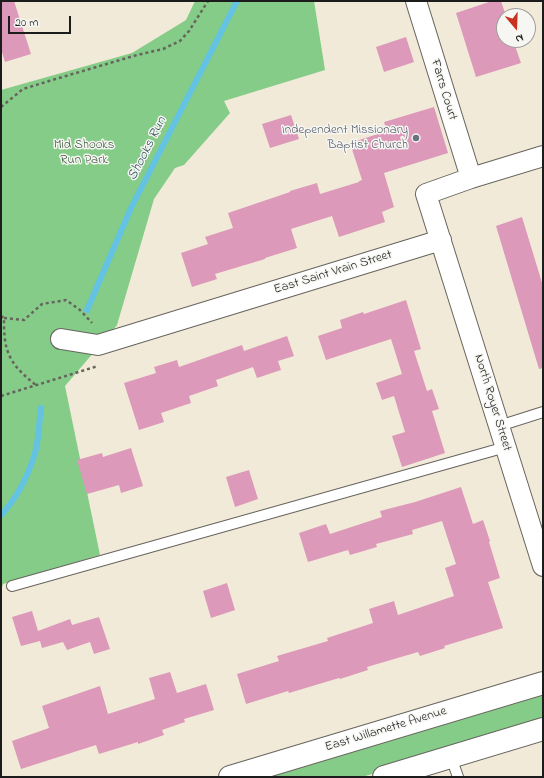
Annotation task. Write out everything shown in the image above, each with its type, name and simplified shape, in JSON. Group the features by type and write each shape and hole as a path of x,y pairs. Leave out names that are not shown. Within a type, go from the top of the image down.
{"street":[{"name":"Farrs Court","path":"416,1 471,178"},
{"path":"441,240 426,194 471,178 543,156"},
{"name":"East Saint Vrain Street","path":"61,339 98,344 441,240"},
{"name":"North Royer Street","path":"441,240 543,566"},
{"name":"East Willamette Avenue","path":"230,777 543,682"},
{"path":"384,777 543,729"}],"lane":[{"path":"499,426 543,412"},
{"path":"12,586 506,447"},
{"path":"451,756 458,777"}],"path":[{"path":"1,107 23,89 49,80 163,49 180,41 189,31 208,1"},
{"path":"37,386 21,373 10,358 5,340 3,317 24,320 42,304 66,300 80,310 94,326 98,344"},
{"path":"1,396 103,365"}],"green space":[{"name":"Mid Shooks Run Park","path":"195,1 314,1 325,70 224,101 230,113 184,165 175,168 154,199 117,325 65,386 100,555 3,584 1,590 1,90 132,53 186,20"},
{"path":"543,688 543,723 362,777 253,777"}],"building":[{"path":"1,1 14,1 31,54 5,62 1,49"},
{"path":"492,1 501,1 503,8 496,8 496,48 516,48 521,63 476,77 456,13"},
{"path":"406,37 414,62 384,72 376,47"},
{"path":"434,107 448,153 384,173 394,207 382,212 385,222 339,237 332,216 291,229 297,248 215,274 217,279 192,287 181,253 208,244 205,237 233,228 228,213 317,183 320,194 359,182 362,180 350,143 387,131 384,122"},
{"path":"291,115 299,139 270,148 262,124"},
{"path":"522,217 543,286 543,368 539,369 496,226"},
{"path":"406,300 421,349 414,351 427,391 432,389 439,409 432,411 445,453 402,467 392,436 405,432 394,396 382,400 376,383 402,374 391,339 326,360 318,336 342,328 340,320 363,312 364,314"},
{"path":"287,336 294,356 278,361 281,370 257,378 253,367 216,380 218,386 189,396 191,403 161,413 164,422 139,430 124,383 156,373 154,367 177,360 179,367 242,345 244,351"},
{"path":"131,448 143,486 121,493 119,485 87,494 77,460 102,453 103,457"},
{"path":"249,470 258,499 235,507 226,477"},
{"path":"461,487 473,524 483,520 490,541 489,542 500,578 488,582 503,628 444,646 445,648 420,656 418,652 367,667 368,670 340,679 339,678 289,693 288,691 246,704 237,674 279,661 277,656 328,641 327,638 373,623 369,609 394,601 398,615 454,596 445,568 456,564 442,521 412,530 413,534 376,544 377,547 350,555 348,550 308,562 299,533 326,524 330,534 382,517 380,511 415,502"},
{"path":"227,583 235,610 211,618 203,591"},
{"path":"32,611 38,631 70,619 72,625 99,617 110,649 94,654 90,642 67,650 63,642 42,648 40,641 21,646 12,617"},
{"path":"170,672 177,693 206,684 214,710 184,719 185,722 162,730 164,735 138,744 138,742 99,754 96,745 21,769 12,741 49,728 42,706 100,686 108,714 155,699 149,678"}],"waterway":[{"name":"Shooks Run","path":"87,310 131,208 237,1"},
{"name":"Shooks Run","path":"1,515 17,494 32,462 37,442 41,408"}],"place":[{"name":"Independent Missionary Baptist Church","path":"416,138"}]}
